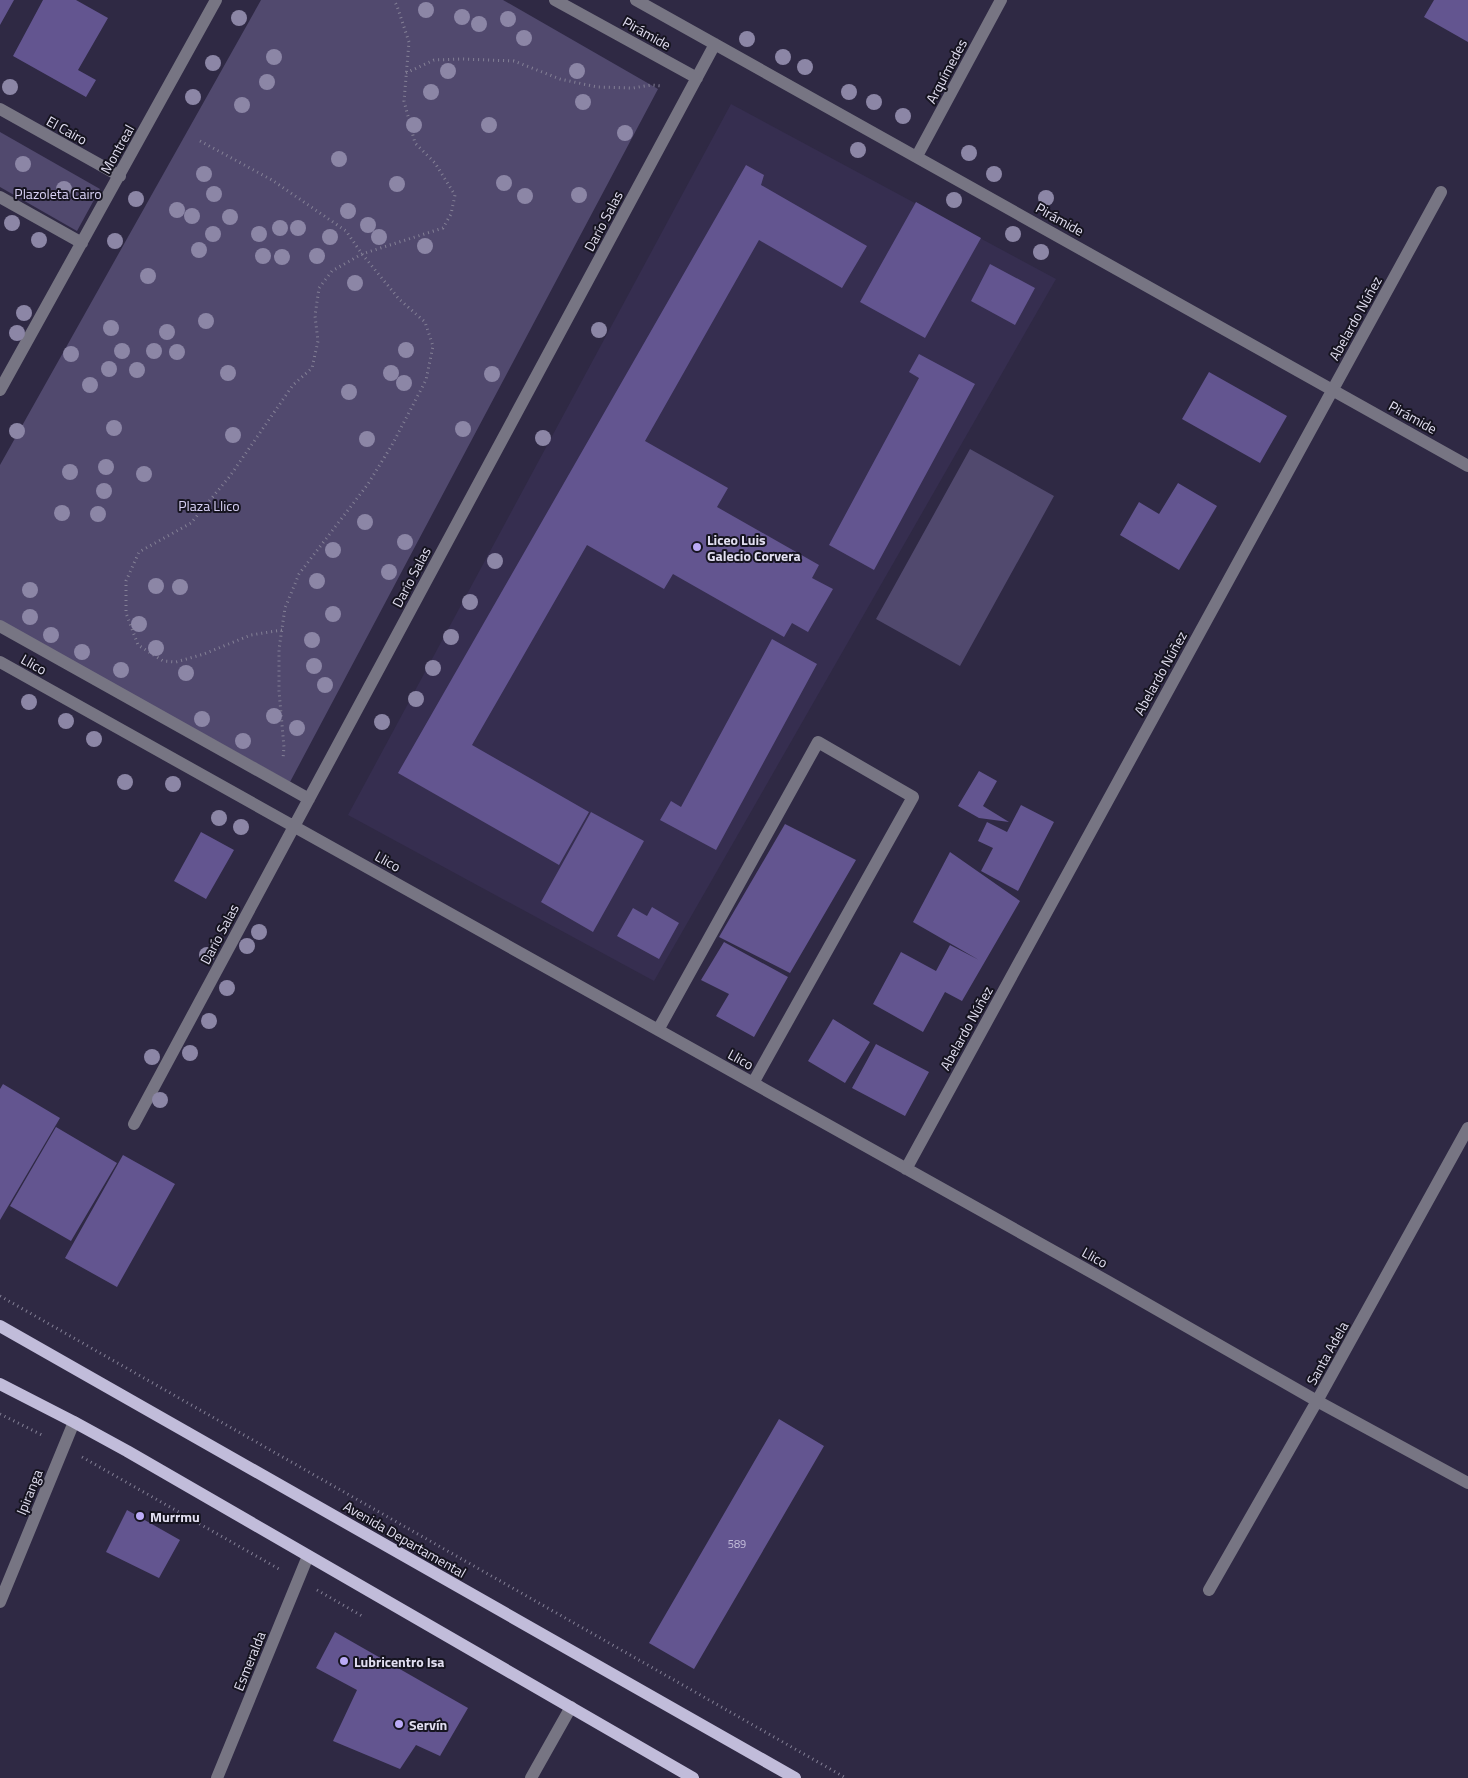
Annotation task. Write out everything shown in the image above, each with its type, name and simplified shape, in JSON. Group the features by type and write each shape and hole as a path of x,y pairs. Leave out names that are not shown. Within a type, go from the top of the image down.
{"main road":[{"name":"Avenida Departamental","path":"0,1326 796,1778"},
{"path":"0,1384 74,1422 693,1778"}],"street":[{"name":"Montreal","path":"0,390 216,0"},
{"name":"Pirámide","path":"556,0 697,78"},
{"name":"Pirámide","path":"636,0 1468,466"},
{"name":"Arquímedes","path":"917,156 1001,0"},
{"name":"Darío Salas","path":"134,1124 715,44"},
{"name":"El Cairo","path":"0,109 120,176"},
{"name":"Abelardo Núñez","path":"906,1169 1441,192"},
{"path":"0,197 82,243"},
{"path":"0,626 309,799"},
{"name":"Llico","path":"0,662 1317,1401 1468,1482"},
{"path":"658,1030 818,742 913,796 753,1083"},
{"name":"Santa Adela","path":"1209,1590 1317,1401 1468,1128"},
{"name":"Ipiranga","path":"0,1602 74,1422"},
{"name":"Esmeralda","path":"217,1778 308,1556"},
{"path":"531,1778 571,1707"}],"path":[{"path":"282,630 251,635 204,654 176,662 163,662 138,645 126,613 126,581 139,552 192,524 230,476 293,385 312,368 318,341 315,316 319,288 332,272 362,254 443,228 451,214 455,195 435,163 415,143 404,101 409,42 394,0"},
{"path":"405,74 434,60 514,60 560,79 597,87 633,88 651,85 666,86"},
{"path":"200,141 272,180 346,231 362,254 399,299 425,322 433,346 426,380 392,445 368,484 299,574 285,608 279,648 279,691 284,747 282,764"},
{"path":"0,1296 846,1778"},
{"path":"0,1414 64,1446 368,1619"}],"shaded area":[{"name":"Liceo Luis Galecio Corvera","path":"731,104 1056,279 654,981 348,815"}],"green space":[{"name":"Plaza Llico","path":"261,0 503,0 658,89 290,782 0,621 0,465"},
{"name":"Plazoleta Cairo","path":"0,132 100,189 77,231 0,187"},
{"path":"970,449 1054,496 960,666 876,619"}],"building":[{"path":"0,0 14,0 0,25"},
{"path":"43,0 76,0 108,18 78,70 96,80 86,97 13,56"},
{"path":"1434,0 1468,0 1468,42 1424,17"},
{"path":"746,165 764,175 761,185 867,246 842,288 759,240 645,441 728,488 717,507 819,565 812,578 833,589 808,632 792,623 784,637 673,574 664,589 587,545 472,745 589,812 559,865 398,773"},
{"path":"916,202 981,238 925,338 860,302"},
{"path":"990,264 1035,288 1015,325 971,301"},
{"path":"919,354 975,384 874,570 829,545 919,378 909,372"},
{"path":"1209,372 1287,416 1260,463 1182,419"},
{"path":"1178,483 1217,506 1179,570 1120,535 1139,502 1159,514"},
{"path":"772,639 817,664 716,850 660,820 671,801 681,807"},
{"path":"979,771 997,781 983,806 1009,822 979,818 958,806"},
{"path":"1021,805 1054,822 1018,891 981,871 993,848 978,841 987,822 1007,832"},
{"path":"591,812 644,841 593,932 541,902"},
{"path":"785,824 856,860 790,973 719,937"},
{"path":"201,832 234,850 206,899 174,881"},
{"path":"950,852 1020,901 962,1001 945,992 923,1032 873,1004 901,952 936,971 950,945 979,960 913,922"},
{"path":"652,907 679,923 659,959 617,936 633,908 647,916"},
{"path":"724,942 788,977 754,1037 716,1016 729,994 701,980"},
{"path":"833,1019 870,1042 845,1083 808,1061"},
{"path":"876,1044 929,1072 905,1116 852,1088"},
{"path":"3,1084 60,1118 0,1220 0,1089"},
{"path":"56,1127 117,1163 71,1241 10,1206"},
{"path":"123,1155 175,1184 117,1287 65,1258"},
{"path":"779,1419 824,1446 694,1669 649,1643"},
{"path":"127,1510 180,1540 159,1578 106,1552"},
{"name":"Servín","path":"335,1632 468,1708 440,1756 416,1745 400,1769 333,1741 357,1690 316,1668"}],"place":[{"name":"Liceo Luis Galecio Corvera","path":"697,547"},
{"name":"Murrmu","path":"140,1516"},
{"name":"Lubricentro Isa","path":"344,1661"},
{"name":"Servín","path":"399,1724"}]}
